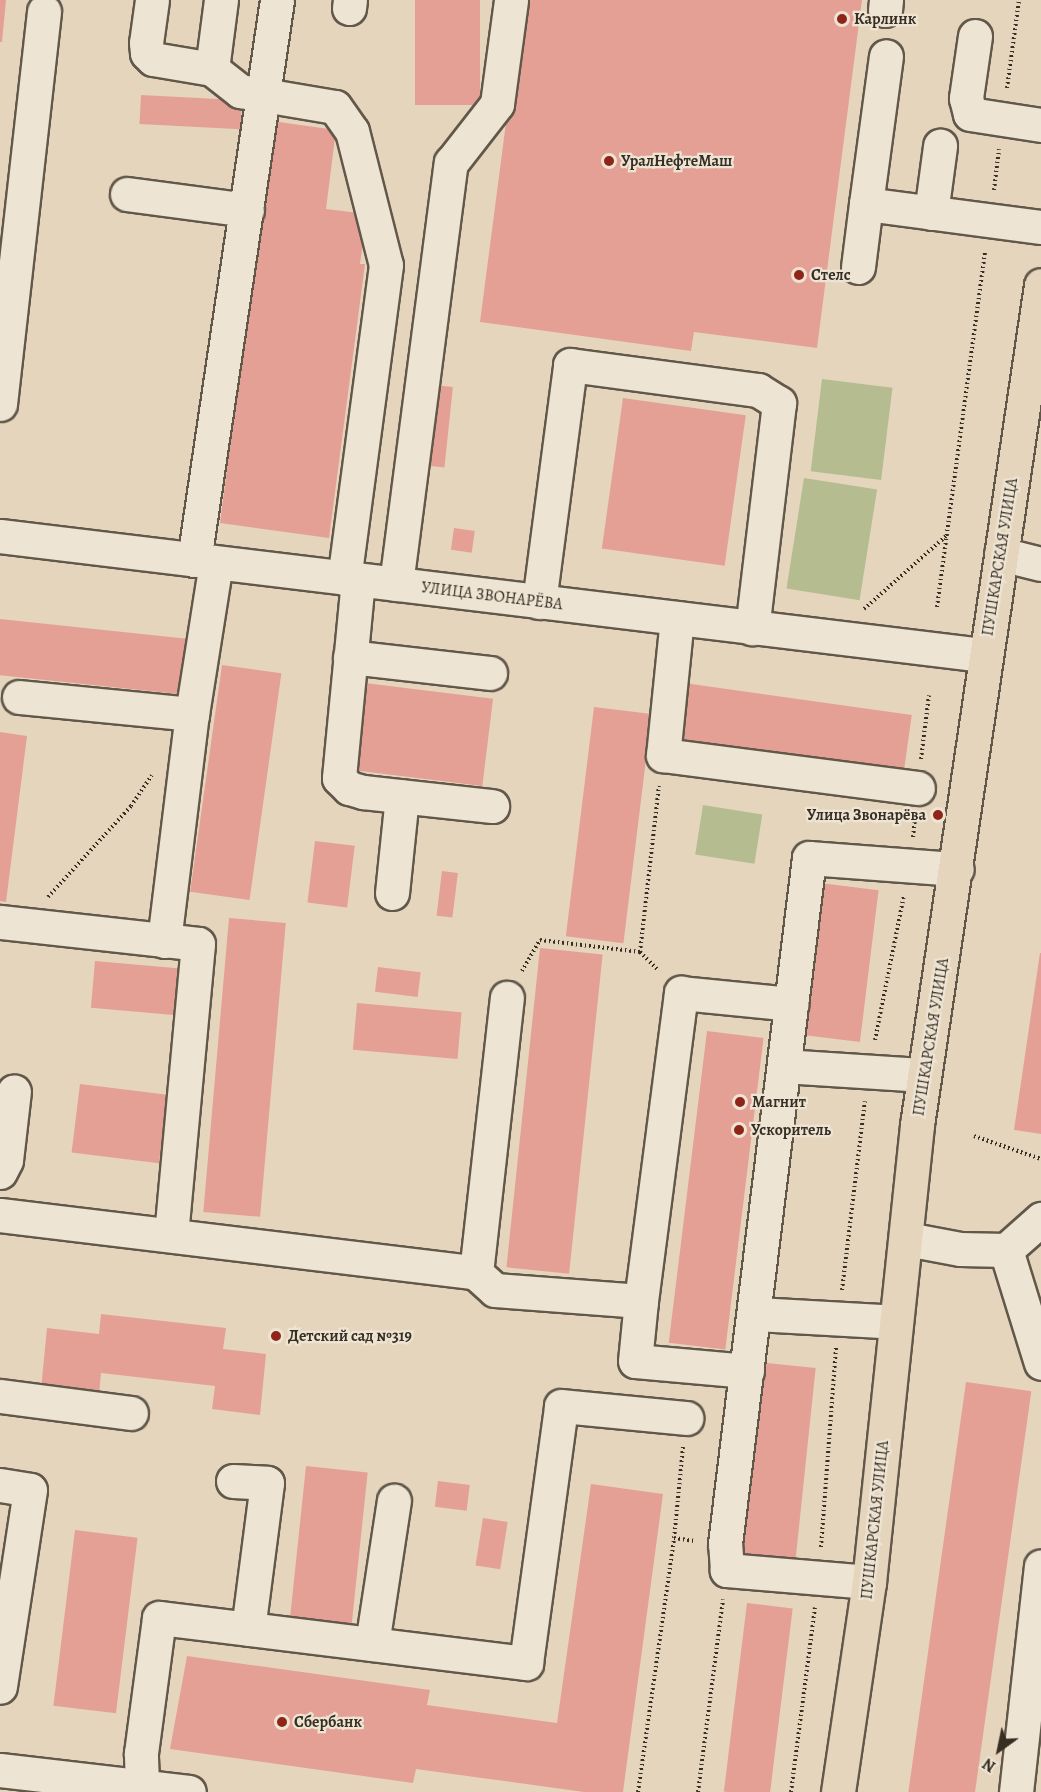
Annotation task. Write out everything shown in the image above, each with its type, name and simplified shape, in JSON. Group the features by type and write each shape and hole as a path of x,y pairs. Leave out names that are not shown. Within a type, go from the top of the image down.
{"main road":[{"name":"ПУШКАРСКАЯ УЛИЦА","path":"838,1792 869,1582 924,1075 957,869 984,655 1041,285"}],"street":[{"path":"152,0 147,53 161,63 212,69 240,91 335,107 345,118 386,265 351,579 350,657 339,778 349,788 402,797 492,806"},
{"path":"212,69 221,0"},
{"path":"164,941 192,714 205,561 247,210 277,0"},
{"path":"396,584 451,163 497,104 511,0"},
{"path":"0,404 44,11"},
{"path":"975,36 967,107 979,117 1041,125"},
{"path":"858,267 886,56"},
{"path":"931,213 940,146"},
{"path":"127,194 247,210"},
{"path":"866,204 1041,227"},
{"path":"538,602 570,365 758,390 779,402 752,628"},
{"name":"УЛИЦА ЗВОНАРЁВА","path":"0,536 984,655"},
{"path":"1001,554 1041,564"},
{"path":"677,618 663,754 918,788"},
{"path":"350,657 490,673"},
{"path":"19,697 192,714"},
{"path":"392,893 402,797"},
{"path":"869,1582 819,1579 726,1557 809,858 957,869"},
{"path":"11,923 198,944 171,1235"},
{"path":"747,1371 635,1361 641,1301 681,993 791,1005"},
{"path":"476,1272 507,999"},
{"path":"784,1066 924,1075"},
{"path":"0,1172 6,1160 14,1091"},
{"path":"0,1215 476,1272 495,1290 641,1301"},
{"path":"907,1239 960,1249 1006,1250 1041,1219"},
{"path":"1006,1250 1041,1363"},
{"path":"754,1314 896,1322"},
{"path":"0,1396 132,1413"},
{"path":"142,1785 141,1753 159,1618 526,1663 561,1407 686,1418"},
{"path":"233,1481 267,1483 248,1629"},
{"path":"0,1485 30,1490 0,1687"},
{"path":"372,1644 394,1501"},
{"path":"1016,1792 1041,1566"},
{"path":"0,1770 189,1792"}],"path":[{"path":"937,607 1019,0"},
{"path":"856,616 947,535"},
{"path":"791,1792 819,1579 838,1317 869,1070 910,865 929,695"},
{"path":"640,952 663,754"},
{"path":"11,923 131,806 155,769"},
{"path":"507,999 540,940 640,952 681,993"},
{"path":"974,1136 1041,1159"},
{"path":"638,1792 674,1538 686,1418"},
{"path":"674,1538 726,1557 698,1792"}],"green space":[{"path":"822,379 892,388 881,480 811,471"},
{"path":"804,478 877,490 860,600 786,589"},
{"path":"703,805 762,814 754,864 695,854"}],"building":[{"path":"0,0 6,0 2,42 0,42"},
{"path":"415,0 480,0 480,105 415,105"},
{"name":"УралНефтеМаш","path":"522,0 862,0 817,348 694,332 691,351 480,322"},
{"path":"141,95 242,100 240,129 139,124"},
{"path":"272,121 336,130 326,209 367,214 360,264 365,264 329,538 220,523"},
{"path":"435,385 453,387 444,467 427,466"},
{"path":"623,398 746,415 725,566 602,549"},
{"path":"454,528 475,531 472,553 451,550"},
{"path":"0,619 194,639 188,695 0,675"},
{"path":"222,665 281,673 250,900 190,892"},
{"path":"365,683 493,699 482,786 354,770"},
{"path":"684,683 912,715 904,770 676,738"},
{"path":"594,707 652,714 623,943 566,936"},
{"path":"0,732 27,736 6,902 0,901"},
{"path":"315,841 355,846 347,907 307,903"},
{"path":"442,871 458,873 452,918 437,916"},
{"path":"820,883 879,890 860,1042 801,1035"},
{"path":"229,918 286,923 260,1217 203,1212"},
{"path":"540,948 603,955 569,1274 506,1267"},
{"path":"1041,953 1041,1134 1014,1130"},
{"path":"95,961 178,968 174,1015 91,1008"},
{"path":"378,967 421,972 418,997 375,992"},
{"path":"357,1003 462,1012 458,1059 353,1050"},
{"path":"707,1031 764,1038 725,1350 669,1343"},
{"path":"80,1084 167,1095 159,1163 72,1152"},
{"path":"101,1314 226,1328 223,1349 266,1354 260,1415 212,1409 215,1386 101,1373 99,1395 41,1389 47,1328 99,1334"},
{"path":"758,1362 816,1368 796,1560 738,1554"},
{"path":"966,1382 1031,1391 975,1792 908,1792"},
{"path":"306,1466 368,1472 352,1626 290,1619"},
{"path":"438,1481 470,1485 467,1511 435,1507"},
{"path":"591,1484 663,1494 623,1792 584,1792 416,1769 413,1783 170,1749 187,1656 430,1690 427,1705 557,1723"},
{"path":"483,1518 508,1522 500,1569 475,1565"},
{"path":"75,1530 138,1538 116,1713 53,1706"},
{"path":"747,1603 793,1609 770,1792 724,1792"}],"place":[{"name":"Карлинк","path":"842,19"},
{"name":"УралНефтеМаш","path":"609,161"},
{"name":"Стелс","path":"799,275"},
{"name":"Улица Звонарёва","path":"938,815"},
{"name":"Магнит","path":"740,1102"},
{"name":"Ускоритель","path":"739,1130"},
{"name":"Детский сад №319","path":"276,1336"},
{"name":"Сбербанк","path":"282,1722"}]}
